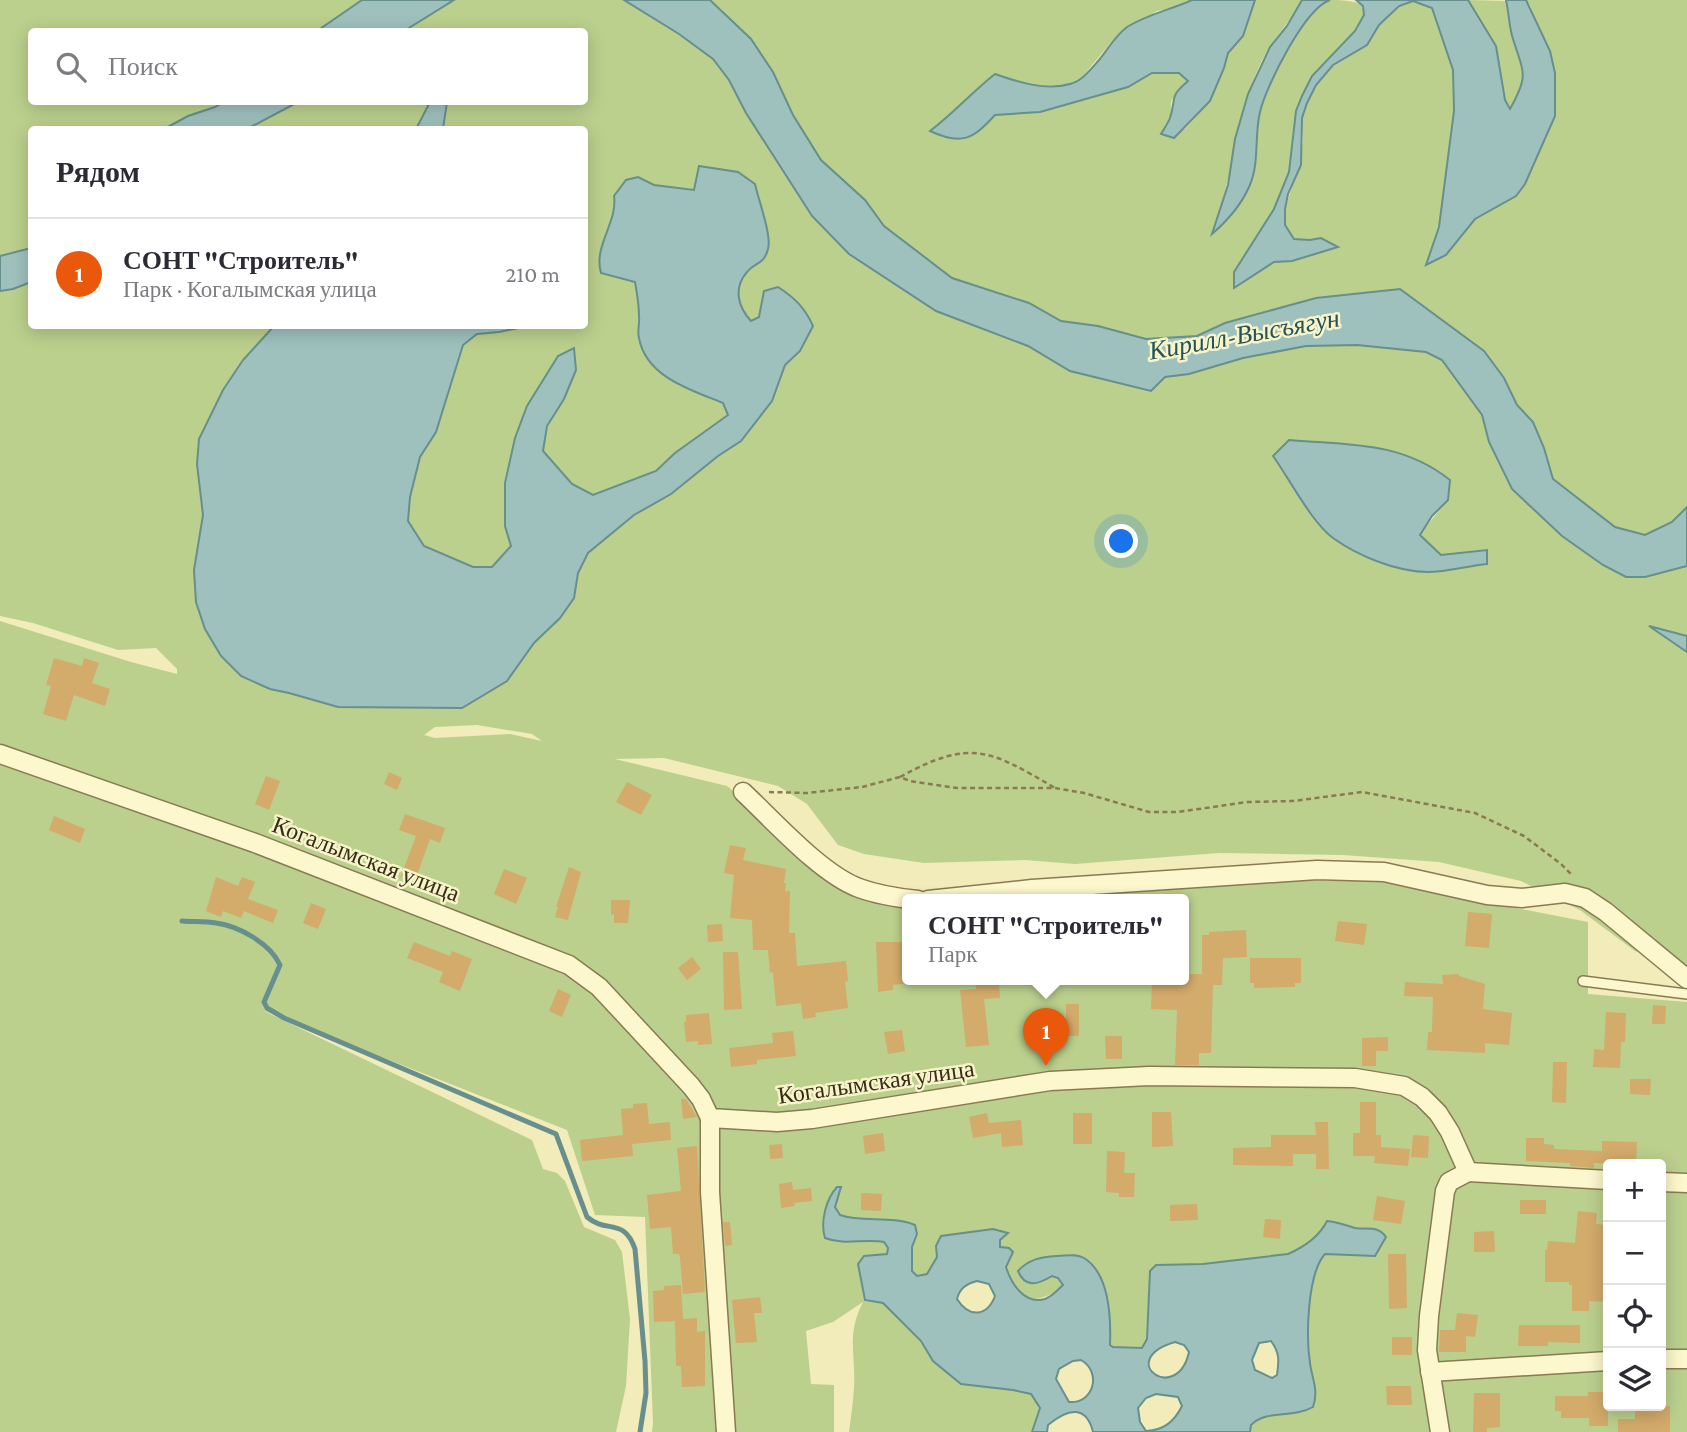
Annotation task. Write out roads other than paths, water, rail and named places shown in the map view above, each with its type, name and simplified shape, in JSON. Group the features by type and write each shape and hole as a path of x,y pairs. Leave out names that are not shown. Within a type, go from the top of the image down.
{"street":[{"name":"Когалымская улица","path":"0,754 255,842 569,965 599,987 691,1086 710,1118 778,1122 812,1119 1050,1081 1102,1077 1356,1078 1404,1086 1422,1097 1438,1113 1450,1132 1468,1172"},
{"path":"743,792 833,875 858,888 902,898"},
{"path":"985,894 1317,870 1384,872 1487,895 1521,898 1565,893 1586,898 1687,978"},
{"path":"710,1118 710,1192 726,1432"},
{"path":"1440,1432 1427,1350 1445,1191 1449,1182 1468,1172 1603,1180"},
{"path":"1666,1182 1687,1183"},
{"path":"1666,1359 1687,1359"},
{"path":"1430,1372 1603,1361"}],"lane":[{"path":"1583,981 1687,994"}],"water":[{"path":"362,0 454,0 409,28 321,28"},
{"name":"Кирилл-Высъягун","path":"624,0 710,0 751,39 773,72 793,115 821,160 865,200 884,226 952,278 1029,303 1061,321 1098,326 1146,339 1197,336 1225,323 1316,298 1400,289 1484,351 1504,378 1517,405 1533,422 1553,479 1615,527 1645,535 1672,522 1687,507 1687,566 1645,577 1626,577 1603,565 1562,536 1512,489 1489,442 1482,415 1442,360 1426,352 1357,345 1306,346 1243,358 1189,374 1165,377 1151,391 1070,371 1028,346 936,311 849,254 812,216 746,113 729,80 713,59"},
{"path":"1192,0 1255,0 1243,36 1228,53 1210,101 1174,138 1161,134 1170,118 1175,95 1188,81 1179,73 1152,73 1128,87 1040,112 995,115 980,130 966,138 951,138 930,131 995,74 1041,86 1061,86 1074,82 1089,71 1127,27"},
{"path":"1302,0 1330,0 1309,17 1278,67 1260,112 1255,169 1249,187 1233,212 1212,234 1228,185 1235,139 1248,94 1270,47 1287,26"},
{"path":"1356,0 1468,0 1496,46 1505,100 1510,109 1520,89 1523,74 1506,0 1526,0 1550,51 1555,73 1555,116 1525,184 1516,196 1475,219 1446,255 1426,265 1439,227 1454,111 1453,70 1432,8 1413,1 1399,6 1379,25 1367,45 1333,65 1316,85 1302,118 1301,165 1288,194 1285,225 1294,239 1321,238 1338,247 1292,261 1274,262 1234,288 1234,272 1274,209 1289,172 1296,111 1302,96 1312,76 1355,31 1364,15 1363,6"},
{"path":"292,105 253,126 170,126 188,116 215,107"},
{"path":"428,105 447,105 443,126 418,126"},
{"path":"699,166 738,172 755,184 769,243 762,261 747,272 740,284 740,304 751,321 759,317 764,291 778,287 799,304 813,326 800,351 785,365 772,401 741,441 671,494 634,515 588,553 578,573 574,598 560,618 534,643 507,681 462,708 338,707 270,689 241,676 221,656 205,629 196,602 194,570 203,515 197,464 199,439 223,390 243,360 271,329 514,329 477,334 463,345 436,432 420,457 410,497 408,521 424,546 473,567 492,567 511,546 505,526 505,483 515,438 527,406 558,356 574,348 576,370 564,399 547,426 543,451 572,484 593,495 656,471 675,453 728,415 723,403 684,387 651,363 643,351 638,335 639,308 635,282 601,273 599,263 613,215 614,196 626,180 638,177 654,185 694,190"},
{"path":"28,249 28,283 0,291 0,256"},
{"path":"1289,440 1374,447 1413,458 1431,467 1450,480 1448,500 1432,516 1420,535 1441,555 1487,550 1487,564 1442,571 1416,571 1378,562 1343,545 1317,522 1273,456"},
{"path":"1649,626 1687,636 1687,652 1684,650"},
{"path":"837,1187 841,1187 835,1207 840,1215 858,1219 896,1220 915,1225 917,1234 912,1247 912,1271 917,1276 927,1274 937,1257 936,1246 941,1236 993,1229 1008,1233 1000,1240 1000,1247 1009,1248 1013,1252 1006,1267 1011,1280 1025,1296 1038,1300 1047,1298 1063,1285 1058,1278 1052,1276 1036,1283 1028,1282 1018,1271 1036,1259 1081,1256 1093,1265 1104,1286 1109,1310 1110,1345 1113,1347 1142,1348 1147,1339 1150,1271 1156,1265 1203,1264 1288,1254 1310,1241 1327,1221 1355,1228 1375,1229 1386,1237 1375,1256 1325,1254 1319,1263 1311,1290 1308,1322 1315,1390 1313,1407 1297,1413 1264,1417 1251,1425 1250,1432 1093,1432 1086,1417 1075,1412 1068,1413 1048,1425 1047,1432 1032,1432 1040,1408 1031,1394 961,1384 933,1361 921,1341 883,1303 865,1300 858,1264 864,1256 887,1254 888,1248 884,1242 825,1238 824,1218","holes":["977,1281 989,1284 995,1296 992,1303 978,1313 967,1310 957,1299 967,1285","1271,1341 1276,1349 1277,1375 1272,1378 1255,1370 1252,1360 1259,1343","1175,1342 1184,1345 1189,1352 1182,1368 1173,1376 1163,1377 1155,1374 1149,1367 1150,1359 1158,1350","1081,1360 1088,1365 1093,1379 1089,1393 1078,1401 1069,1402 1056,1379 1059,1369 1073,1361","1156,1394 1178,1397 1182,1406 1168,1424 1146,1431 1140,1422 1138,1408 1146,1398"]}],"waterway":[{"path":"182,921 225,925 262,943 280,965 264,1002 267,1008 284,1018 556,1134 587,1217 601,1225 620,1229 631,1239 635,1249 646,1393 640,1432"}],"place":[{"name":"СОНТ \"Строитель\"","path":"1046,1066"}]}
